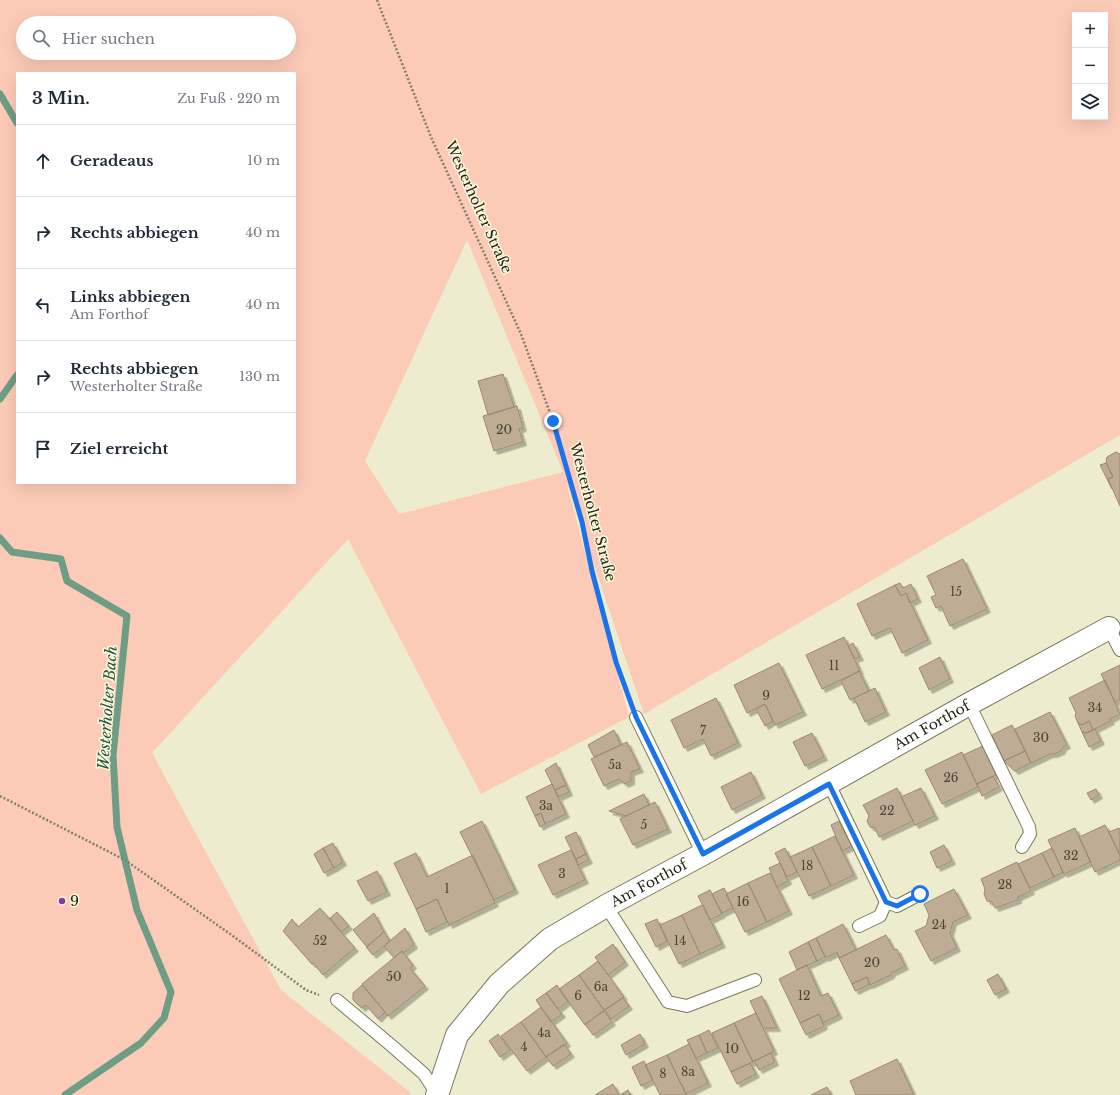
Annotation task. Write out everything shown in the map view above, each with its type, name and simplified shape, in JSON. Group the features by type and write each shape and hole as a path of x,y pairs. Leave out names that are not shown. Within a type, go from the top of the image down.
{"street":[{"name":"Am Forthof","path":"437,1095 457,1035 499,984 550,939 606,906 829,784 969,704 1109,628"}],"lane":[{"path":"1109,628 1120,650"},
{"path":"969,704 1029,827 1030,834 1022,848"},
{"path":"636,717 703,854"},
{"path":"829,784 886,902 897,906 920,894"},
{"path":"859,926 880,916 886,902"},
{"path":"606,906 668,1002 687,1006 755,980"},
{"path":"337,1000 424,1074 437,1095"}],"path":[{"name":"Westerholter Straße","path":"377,0 431,137 521,334 553,421 582,522 592,571 616,662 636,717"},
{"path":"0,796 125,860 233,936 306,990"}],"shaded area":[{"path":"0,0 1120,0 1120,435 644,714 566,481 629,717 481,794 348,539 152,753 281,990 410,1092 410,1095 0,1095","holes":["467,240 563,472 399,514 365,461"]}],"building":[{"path":"503,374 514,407 488,415 478,381"},
{"path":"517,406 523,428 519,429 523,442 494,451 483,416"},
{"path":"1116,452 1120,454 1120,506 1108,479 1113,477 1106,462 1107,457"},
{"path":"1106,463 1113,477 1108,479 1112,489 1100,465"},
{"path":"963,559 987,609 950,626 941,606 936,608 931,597 936,595 927,576"},
{"path":"900,583 903,588 911,584 918,599 910,603 906,593 901,596 895,585"},
{"path":"895,585 901,596 906,593 928,640 902,653 890,628 872,636 857,604"},
{"path":"844,637 860,671 822,689 806,655"},
{"path":"853,643 860,657 855,659 848,646"},
{"path":"940,657 950,679 929,690 919,668"},
{"path":"779,663 803,712 775,725 765,704 747,713 734,685"},
{"path":"1120,665 1120,699 1115,702 1101,674"},
{"path":"859,671 869,691 850,700 841,681"},
{"path":"1105,680 1120,714 1110,719 1111,721 1093,730 1089,721 1082,725 1078,723 1075,716 1076,713 1069,698"},
{"path":"875,688 886,712 865,722 854,698"},
{"path":"716,698 738,743 711,756 703,739 684,748 671,720"},
{"path":"765,704 773,721 765,726 756,709"},
{"path":"1050,712 1067,745 1063,747 1061,751 1050,754 1031,763 1015,729"},
{"path":"1089,721 1093,730 1086,733 1082,732 1078,723 1082,725"},
{"path":"1012,725 1025,751 1004,761 992,735"},
{"path":"1095,729 1101,741 1089,747 1082,732 1086,733"},
{"path":"614,730 621,745 594,757 588,745"},
{"path":"812,733 824,757 805,766 793,742"},
{"path":"627,742 640,769 631,772 631,781 625,784 619,779 604,786 591,759"},
{"path":"983,746 996,775 977,784 963,755"},
{"path":"1025,751 1031,763 1015,771 1004,761"},
{"path":"962,752 978,787 942,804 925,770"},
{"path":"556,763 566,785 555,790 545,770"},
{"path":"751,772 762,795 732,810 721,787"},
{"path":"993,776 999,787 982,796 977,784"},
{"path":"552,784 566,814 545,824 541,813 535,816 526,797"},
{"path":"566,785 569,792 559,797 555,790"},
{"path":"897,788 913,821 879,837 875,828 870,827 867,821 869,816 863,805"},
{"path":"921,788 935,816 915,825 901,797"},
{"path":"1096,789 1099,795 1091,800 1087,793"},
{"path":"644,794 649,805 626,816 609,811"},
{"path":"655,802 668,829 633,845 620,819"},
{"path":"541,813 545,824 540,827 535,816"},
{"path":"482,821 515,890 494,900 460,832"},
{"path":"839,821 852,846 842,851 831,825"},
{"path":"1105,825 1120,855 1120,860 1095,872 1079,837"},
{"path":"1075,828 1091,862 1064,874 1048,840"},
{"path":"1119,828 1120,830 1120,855 1109,832"},
{"path":"576,832 586,854 576,859 565,837"},
{"path":"835,836 854,875 831,886 812,847"},
{"path":"333,843 343,862 334,868 323,848"},
{"path":"944,845 952,861 937,868 930,852"},
{"path":"812,847 831,886 809,896 790,857"},
{"path":"323,848 334,868 324,873 314,854"},
{"path":"785,848 797,872 787,877 775,853"},
{"path":"1052,848 1063,872 1054,877 1042,853"},
{"path":"571,850 585,880 553,895 538,865"},
{"path":"416,853 427,877 473,855 495,903 449,925 437,899 416,909 394,863"},
{"path":"1042,853 1054,877 1030,888 1018,864"},
{"path":"586,854 589,860 578,865 576,859"},
{"path":"1017,862 1031,891 1018,897 1018,900 995,908 992,902 987,901 984,894 985,889 981,879"},
{"path":"780,863 788,881 777,887 769,868"},
{"path":"377,871 387,892 368,901 357,881"},
{"path":"770,873 789,911 767,922 748,883"},
{"path":"748,883 767,922 745,932 726,894"},
{"path":"724,888 733,908 722,913 712,894"},
{"path":"954,889 968,915 953,922 950,933 957,948 931,961 915,931 926,926 929,915 924,904"},
{"path":"710,890 722,914 710,920 698,896"},
{"path":"437,899 447,922 426,932 416,909"},
{"path":"702,905 722,944 700,954 682,915"},
{"path":"320,908 355,948 323,975 283,931 292,919 298,927"},
{"path":"337,912 349,926 341,932 330,918"},
{"path":"374,913 384,932 367,947 353,930"},
{"path":"682,915 700,954 679,964 660,925"},
{"path":"657,919 667,941 656,947 645,924"},
{"path":"843,924 856,950 839,958 837,952 826,958 816,938"},
{"path":"405,928 414,945 403,953 402,951 394,958 384,946"},
{"path":"384,932 390,941 373,955 366,947"},
{"path":"886,935 894,950 897,949 905,966 891,973 891,975 870,985 867,977 852,984 839,958"},
{"path":"816,938 825,957 817,961 808,942"},
{"path":"808,942 817,961 797,970 789,952"},
{"path":"613,944 625,962 608,975 595,957"},
{"path":"402,951 413,965 410,968 425,986 388,1016 362,984"},
{"path":"598,961 624,997 604,1010 579,975"},
{"path":"807,965 821,996 828,993 839,1015 823,1023 819,1014 800,1023 779,979"},
{"path":"998,974 1006,989 995,995 987,980"},
{"path":"579,975 604,1010 585,1025 559,989"},
{"path":"867,977 870,984 855,991 852,984"},
{"path":"362,985 385,1012 378,1019 366,1005 362,1008 353,1000 353,993"},
{"path":"557,985 568,1001 558,1009 546,993"},
{"path":"546,993 562,1014 551,1022 536,1000"},
{"path":"762,996 777,1028 763,1028 750,1001"},
{"path":"623,998 629,1006 611,1019 605,1010"},
{"path":"541,1007 567,1043 546,1057 521,1022"},
{"path":"604,1011 612,1022 593,1035 585,1024"},
{"path":"756,1013 774,1051 753,1062 734,1023"},
{"path":"819,1014 824,1026 806,1035 800,1023"},
{"path":"521,1022 546,1057 527,1071 501,1036"},
{"path":"734,1023 753,1062 731,1072 712,1033"},
{"path":"709,1030 718,1048 707,1053 699,1035"},
{"path":"498,1034 510,1050 500,1057 489,1041"},
{"path":"640,1034 645,1044 626,1055 621,1045"},
{"path":"699,1035 707,1053 696,1058 687,1040"},
{"path":"564,1044 571,1054 553,1066 546,1057"},
{"path":"689,1044 708,1083 686,1094 667,1055"},
{"path":"771,1053 775,1062 759,1070 754,1061"},
{"path":"667,1055 686,1094 660,1095 645,1065"},
{"path":"897,1059 914,1095 856,1095 850,1081"},
{"path":"644,1061 653,1080 641,1086 632,1067"},
{"path":"750,1063 756,1074 737,1084 731,1072"},
{"path":"613,1084 619,1095 595,1095"},
{"path":"827,1087 831,1095 811,1095"},
{"path":"628,1090 631,1095 620,1095"}],"waterway":[{"name":"Westerholter Bach","path":"0,94 16,121"},
{"name":"Westerholter Bach","path":"0,399 16,376"},
{"name":"Westerholter Bach","path":"0,538 12,552 61,559 67,581 127,616 113,755 117,827 137,910 171,992 164,1018 141,1043 65,1095"}],"place":[{"name":"9","path":"62,901"}],"route":[{"path":"553,421 582,522 592,571 616,662 636,717 703,854 829,784 886,902 897,906 920,894"}]}
